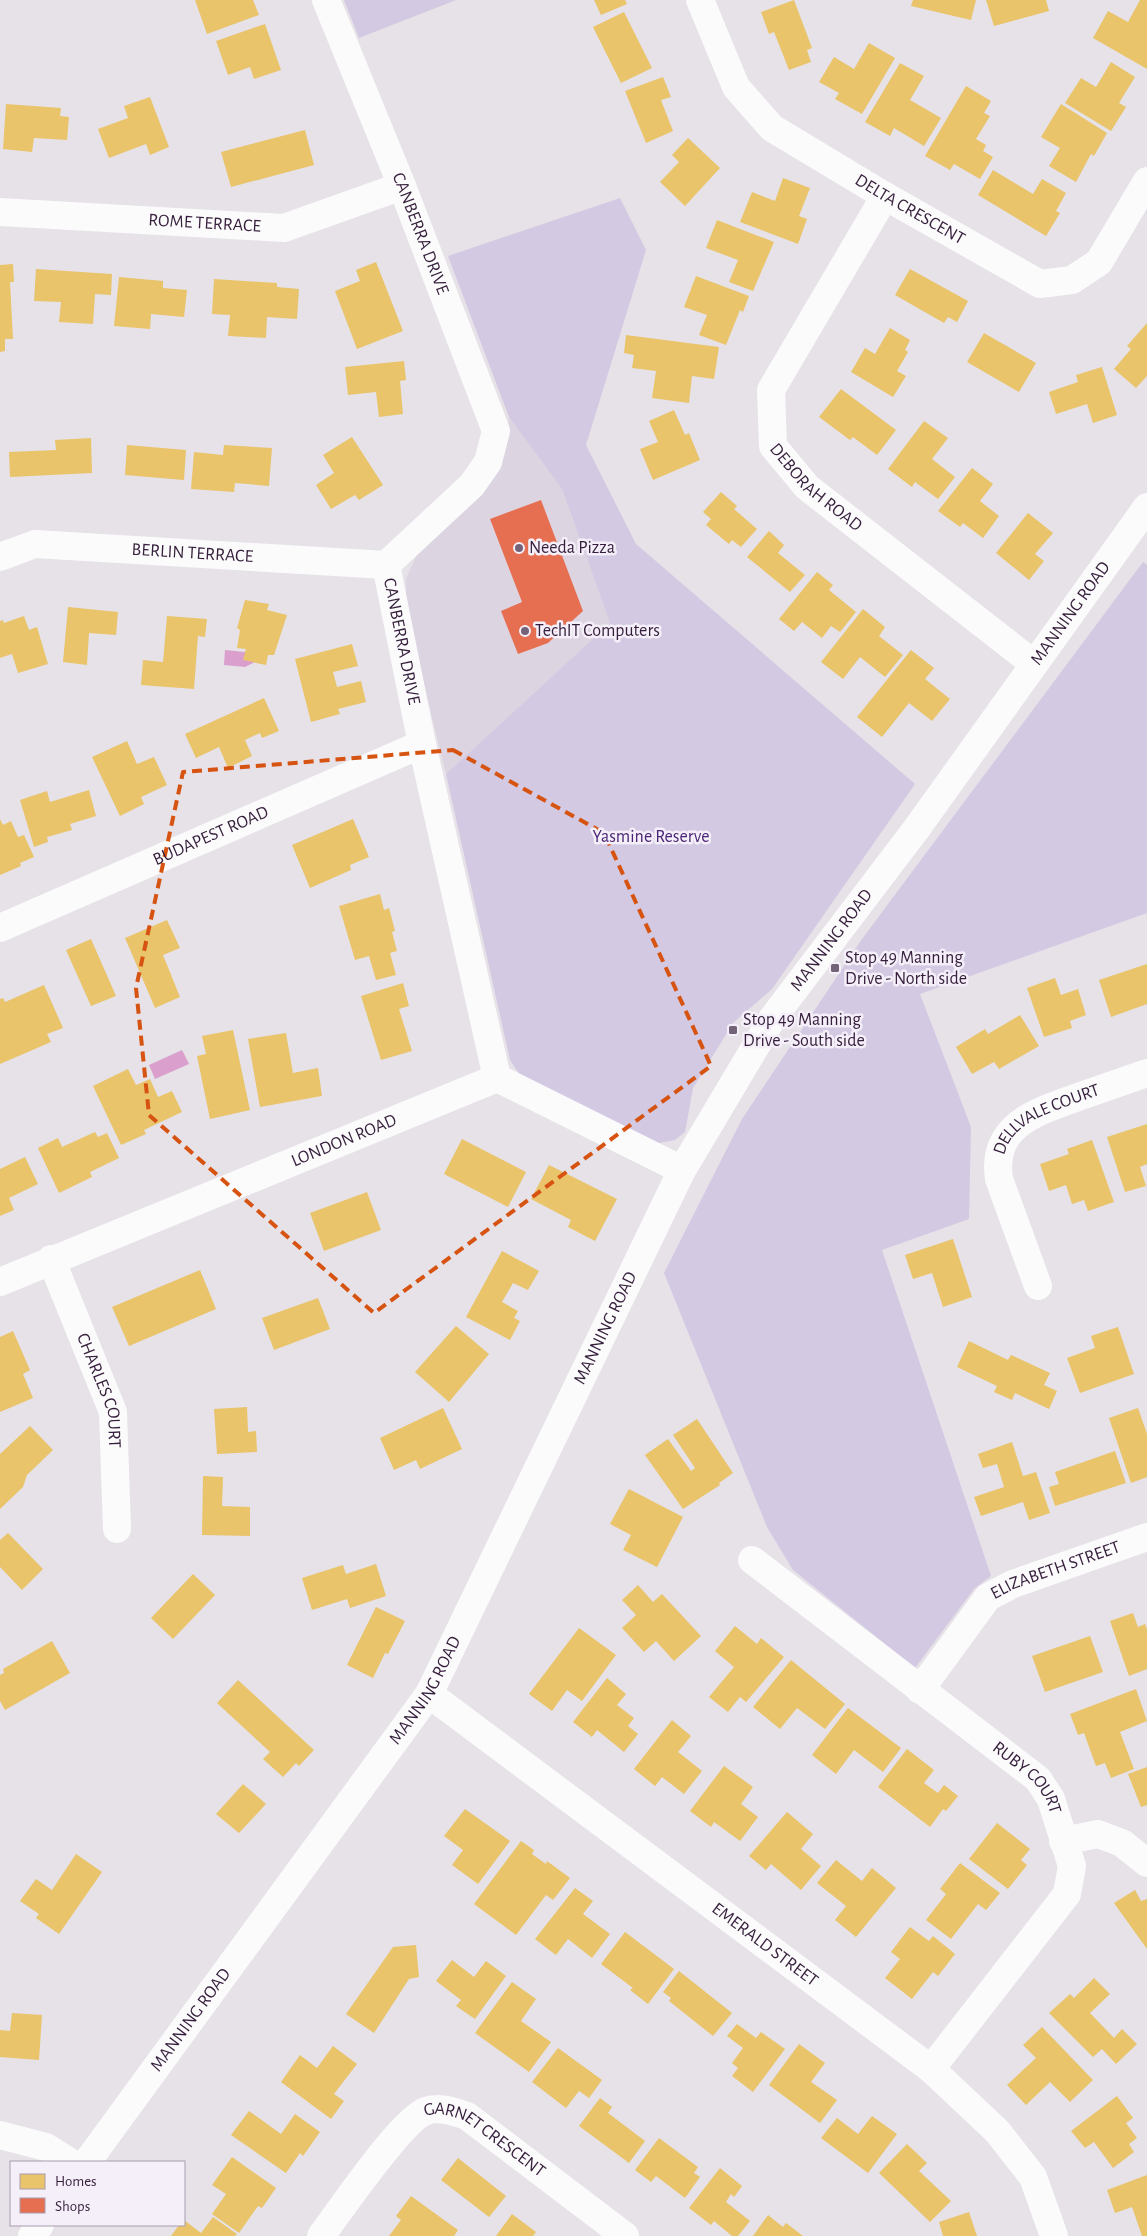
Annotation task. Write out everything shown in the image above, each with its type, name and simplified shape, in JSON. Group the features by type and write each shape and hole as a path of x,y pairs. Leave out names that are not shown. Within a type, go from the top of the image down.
{"street":[{"name":"CANBERRA DRIVE","path":"326,0 402,186 496,431 488,462 472,485 386,565 422,744 497,1078"},
{"name":"DELTA CRESCENT","path":"700,0 736,87 772,128 885,196 1040,284 1072,280 1100,262 1147,181"},
{"name":"ROME TERRACE","path":"0,212 284,228 402,186"},
{"name":"DEBORAH ROAD","path":"885,196 771,390 773,446 807,487 1034,664"},
{"name":"MANNING ROAD","path":"88,2161 429,1694 682,1170 772,1019 917,828 1034,664 1139,535 1147,507"},
{"name":"BERLIN TERRACE","path":"0,557 35,544 386,565"},
{"name":"BUDAPEST ROAD","path":"0,928 422,744"},
{"name":"DELLVALE COURT","path":"1038,1286 1000,1179 997,1164 1002,1143 1018,1123 1038,1111 1147,1073"},
{"path":"497,1078 682,1170"},
{"name":"LONDON ROAD","path":"0,1282 497,1078"},
{"name":"CHARLES COURT","path":"51,1260 113,1412 117,1529"},
{"name":"ELIZABETH STREET","path":"920,1690 988,1596 1013,1584 1147,1537"},
{"name":"RUBY COURT","path":"752,1560 1038,1779 1051,1799 1072,1866 1067,1894 931,2069"},
{"name":"EMERALD STREET","path":"429,1694 931,2069 997,2131 1033,2177 1054,2236"},
{"path":"1063,1841 1098,1834 1122,1843 1147,1863"},
{"name":"GARNET CRESCENT","path":"321,2236 405,2126 426,2111 450,2110 467,2116 625,2236"},
{"path":"0,2135 46,2147 68,2161"}],"highlighted area":[{"path":"453,750 604,833 711,1066 374,1313 149,1115 136,988 183,772"}],"shaded area":[{"path":"509,417 562,489 610,623 446,774 406,611 406,579 418,552 480,494 502,464"},
{"path":"252,649 257,661 245,667 224,665 225,650 244,652"},
{"path":"182,1050 189,1064 155,1079 149,1065"}],"green space":[{"path":"344,0 456,0 359,38"},
{"name":"Yasmine Reserve","path":"620,198 646,250 586,445 636,544 915,784 772,989 733,1023 693,1088 685,1132 675,1140 659,1143 524,1081 510,1060 446,774 610,623 562,489 509,417 448,256"},
{"path":"1143,562 1147,565 1147,913 920,994 971,1127 969,1219 882,1250 991,1576 974,1589 915,1668 793,1570 767,1527 664,1273 742,1119 862,939"}],"building: Homes":[{"path":"195,0 253,0 259,15 207,34"},
{"path":"594,0 625,0 627,4 601,15"},
{"path":"794,0 812,48 807,50 811,62 789,70 774,32 769,34 761,12"},
{"path":"913,0 976,0 971,20 911,6"},
{"path":"986,0 1046,0 1049,11 994,26"},
{"path":"1140,0 1147,0 1147,69 1093,38 1108,11 1128,22"},
{"path":"624,12 652,68 621,83 593,27"},
{"path":"265,24 281,70 254,79 250,67 228,75 216,41"},
{"path":"869,43 895,58 862,114 835,99 839,93 819,82 834,57 854,69"},
{"path":"1111,62 1135,77 1119,103 1126,107 1111,131 1065,103 1081,78 1096,87"},
{"path":"900,63 924,76 910,100 941,118 924,146 894,128 890,136 865,122"},
{"path":"663,77 671,97 661,100 673,131 646,143 625,91"},
{"path":"966,86 991,101 984,113 990,116 976,139 986,145 983,151 993,157 980,179 954,164 950,170 925,156"},
{"path":"150,97 169,147 150,155 146,144 109,158 98,129 128,118 124,106"},
{"path":"6,104 61,108 60,116 69,117 67,140 34,138 32,152 3,149"},
{"path":"1061,104 1107,133 1094,156 1091,154 1076,182 1049,166 1060,148 1041,137"},
{"path":"305,130 314,165 231,187 221,152"},
{"path":"688,138 720,168 685,206 660,182 679,162 672,155"},
{"path":"993,170 1033,194 1042,179 1066,193 1056,211 1060,213 1046,236 978,195"},
{"path":"783,178 810,188 799,216 807,219 798,244 740,222 752,192 775,201"},
{"path":"717,220 774,242 753,291 729,282 738,260 706,248"},
{"path":"376,262 403,331 357,349 335,291 360,281 356,270"},
{"path":"13,264 14,282 10,282 13,339 5,339 5,351 0,352 0,265"},
{"path":"36,269 112,274 111,295 95,294 93,324 59,322 61,302 34,301"},
{"path":"910,269 968,301 957,322 948,317 944,323 895,295"},
{"path":"696,276 749,296 743,312 740,310 726,345 699,335 707,315 684,307"},
{"path":"119,277 163,281 163,288 187,290 184,317 151,314 150,329 114,326"},
{"path":"214,279 277,283 277,287 299,289 297,319 267,317 266,338 228,336 230,315 212,314"},
{"path":"1147,323 1147,376 1136,388 1114,369 1131,349 1127,346"},
{"path":"890,328 910,340 905,350 908,352 897,371 906,376 893,397 851,372 865,348 875,354"},
{"path":"984,333 1036,363 1019,392 967,362"},
{"path":"626,335 719,347 714,379 692,376 689,403 652,398 656,371 632,368 634,355 624,353"},
{"path":"404,361 406,380 400,381 403,414 379,417 376,392 348,395 345,367"},
{"path":"1102,367 1117,415 1093,423 1087,404 1056,414 1049,392 1078,382 1076,375"},
{"path":"841,389 896,430 877,455 853,437 850,440 819,417"},
{"path":"674,410 685,435 689,433 700,460 653,480 640,449 658,442 649,421"},
{"path":"924,421 948,438 932,459 955,477 938,499 915,482 912,487 888,469"},
{"path":"352,437 383,485 359,500 355,495 331,509 316,485 334,473 323,455"},
{"path":"91,438 92,473 10,477 9,452 56,450 55,440"},
{"path":"127,445 186,450 184,480 125,475"},
{"path":"224,445 272,448 269,486 235,483 234,492 191,489 194,452 223,455"},
{"path":"972,468 993,484 980,501 999,516 983,538 963,523 960,527 938,511"},
{"path":"721,492 737,506 734,509 757,529 741,547 732,540 729,544 706,525 711,519 703,512"},
{"path":"1028,513 1053,533 1035,554 1044,561 1029,580 996,553"},
{"path":"769,531 784,545 778,553 805,575 790,592 747,557"},
{"path":"817,572 833,585 829,590 856,612 840,632 831,626 822,638 802,622 794,631 779,619"},
{"path":"245,600 269,604 267,610 287,615 274,655 268,655 266,665 243,660 246,649 237,648 240,630 237,628"},
{"path":"68,607 118,612 116,635 89,633 87,665 63,662"},
{"path":"863,609 885,627 879,636 903,655 885,677 860,657 843,679 821,662"},
{"path":"24,616 29,630 37,627 48,664 18,673 12,654 0,658 0,621 3,620 4,623"},
{"path":"167,616 207,619 205,637 198,636 194,689 141,685 143,660 163,662"},
{"path":"352,644 358,666 333,672 337,687 361,681 366,702 338,709 340,714 311,722 295,659"},
{"path":"911,650 934,668 925,679 950,699 932,721 909,703 882,737 857,717"},
{"path":"264,698 279,731 262,738 260,733 245,740 252,756 228,768 219,747 196,758 185,734"},
{"path":"127,741 137,764 154,757 167,785 141,797 144,804 120,816 92,757"},
{"path":"89,790 96,816 70,824 72,830 47,837 48,842 34,847 20,800 47,791 50,802"},
{"path":"0,819 3,825 11,821 18,837 24,835 34,857 20,863 21,866 0,875"},
{"path":"353,819 369,857 350,865 351,870 310,888 292,845"},
{"path":"380,894 384,910 389,908 395,931 392,932 397,951 390,953 396,975 376,980 369,956 355,960 339,906"},
{"path":"167,920 180,948 163,955 180,997 155,1008 125,938"},
{"path":"91,939 116,996 91,1006 66,950"},
{"path":"1147,964 1147,1004 1111,1017 1099,980"},
{"path":"1055,978 1061,995 1078,989 1086,1015 1070,1021 1072,1028 1044,1037 1027,988"},
{"path":"403,983 409,1006 399,1009 412,1051 381,1060 361,996"},
{"path":"44,985 63,1028 47,1034 51,1042 0,1064 0,999 3,998 5,1002"},
{"path":"1020,1015 1039,1046 999,1069 994,1062 972,1074 956,1047 985,1029 988,1034"},
{"path":"233,1030 250,1110 210,1119 197,1056 206,1054 202,1036"},
{"path":"286,1033 293,1073 318,1068 322,1096 260,1107 248,1039"},
{"path":"128,1069 136,1085 150,1079 158,1097 172,1091 182,1112 144,1130 146,1134 121,1145 93,1086"},
{"path":"1147,1124 1147,1164 1140,1167 1146,1186 1125,1192 1107,1137"},
{"path":"95,1132 98,1137 107,1133 119,1158 90,1172 92,1177 59,1193 38,1148 58,1138 62,1147"},
{"path":"462,1139 526,1172 508,1207 444,1174"},
{"path":"1092,1140 1114,1202 1088,1211 1084,1200 1072,1204 1066,1185 1049,1191 1040,1164 1069,1154 1067,1149"},
{"path":"25,1157 38,1184 9,1198 14,1210 0,1216 0,1169"},
{"path":"549,1165 617,1199 595,1241 568,1227 571,1220 531,1199"},
{"path":"367,1192 381,1230 324,1251 310,1213"},
{"path":"953,1239 972,1297 943,1307 932,1273 913,1279 905,1255"},
{"path":"502,1251 539,1271 528,1290 513,1283 502,1302 518,1311 514,1318 520,1321 510,1340 466,1317"},
{"path":"200,1270 216,1309 129,1346 112,1307"},
{"path":"318,1298 330,1329 274,1350 262,1318"},
{"path":"456,1326 489,1354 449,1402 415,1372"},
{"path":"1118,1327 1134,1374 1080,1393 1067,1358 1095,1348 1091,1336"},
{"path":"13,1331 30,1370 23,1374 33,1398 0,1412 0,1337"},
{"path":"969,1341 1008,1360 1011,1355 1050,1373 1044,1385 1057,1391 1049,1409 1015,1393 1012,1400 994,1392 997,1386 957,1367"},
{"path":"247,1407 248,1432 256,1431 257,1452 217,1454 214,1409"},
{"path":"443,1408 462,1449 420,1469 416,1460 394,1470 380,1438"},
{"path":"1138,1408 1147,1434 1147,1477 1131,1483 1109,1418"},
{"path":"697,1419 733,1473 719,1483 720,1485 683,1509 645,1455 668,1439 691,1471 695,1468 673,1435"},
{"path":"30,1426 53,1450 27,1475 23,1487 0,1509 0,1454"},
{"path":"1012,1442 1023,1476 1036,1472 1050,1513 1029,1520 1023,1502 981,1516 974,1497 1004,1487 997,1464 983,1468 978,1454"},
{"path":"1115,1451 1126,1483 1055,1506 1049,1487 1059,1484 1055,1472"},
{"path":"203,1476 223,1477 222,1506 250,1507 250,1536 202,1535"},
{"path":"629,1489 683,1517 657,1567 623,1550 631,1535 610,1524"},
{"path":"8,1533 43,1569 22,1590 0,1567 0,1540"},
{"path":"376,1564 386,1596 350,1608 347,1599 312,1610 302,1578 343,1565 346,1574"},
{"path":"193,1574 215,1595 173,1639 151,1618"},
{"path":"638,1585 653,1602 662,1594 701,1636 674,1661 656,1641 644,1652 622,1628 636,1615 622,1600"},
{"path":"376,1607 405,1621 388,1654 385,1653 373,1678 347,1665"},
{"path":"1133,1613 1138,1627 1145,1624 1147,1629 1147,1669 1129,1676 1110,1621"},
{"path":"735,1626 757,1644 761,1638 784,1657 746,1702 740,1697 728,1712 709,1697 734,1667 715,1651"},
{"path":"579,1628 616,1655 582,1701 567,1690 552,1711 529,1694"},
{"path":"1090,1636 1103,1672 1045,1692 1032,1656"},
{"path":"52,1641 70,1673 5,1710 0,1701 0,1675 4,1673 3,1669"},
{"path":"791,1660 845,1704 825,1729 797,1708 780,1729 753,1707"},
{"path":"607,1678 626,1694 617,1705 634,1718 628,1726 638,1734 624,1752 597,1730 592,1737 573,1722"},
{"path":"238,1680 314,1750 299,1766 296,1763 283,1777 263,1759 270,1752 217,1703"},
{"path":"1136,1689 1147,1721 1120,1732 1134,1769 1111,1778 1105,1763 1096,1766 1084,1733 1078,1735 1070,1714"},
{"path":"848,1708 901,1748 883,1772 854,1750 836,1774 812,1755"},
{"path":"672,1720 691,1736 678,1752 702,1771 684,1794 662,1777 655,1786 634,1769"},
{"path":"907,1749 934,1770 924,1783 938,1793 944,1785 958,1796 946,1811 943,1809 930,1827 878,1787"},
{"path":"724,1766 753,1787 741,1804 758,1817 740,1841 714,1822 711,1827 690,1811"},
{"path":"1147,1767 1147,1805 1141,1807 1128,1774"},
{"path":"243,1784 266,1804 239,1833 216,1814"},
{"path":"465,1809 510,1841 478,1884 452,1865 463,1850 444,1836"},
{"path":"787,1812 813,1834 801,1849 821,1866 801,1890 771,1864 766,1870 749,1856"},
{"path":"997,1823 1030,1849 1021,1860 1027,1865 1008,1889 969,1859"},
{"path":"521,1841 534,1850 532,1854 546,1864 547,1861 570,1878 553,1900 546,1895 516,1935 474,1904"},
{"path":"76,1854 102,1872 59,1934 36,1918 39,1914 20,1901 36,1879 52,1890"},
{"path":"836,1860 862,1881 872,1868 896,1888 856,1937 835,1920 846,1906 817,1883"},
{"path":"960,1863 1000,1893 986,1910 978,1904 951,1939 926,1920 946,1894 940,1889"},
{"path":"575,1888 593,1901 583,1914 610,1934 592,1958 568,1939 556,1955 535,1939"},
{"path":"1135,1890 1141,1901 1147,1899 1147,1949 1114,1903"},
{"path":"910,1927 929,1941 933,1936 955,1954 938,1976 933,1972 912,1999 885,1978 900,1959 891,1952"},
{"path":"625,1932 674,1969 648,2004 630,1990 633,1988 601,1964"},
{"path":"416,1945 419,1977 409,1979 374,2033 346,2014 393,1947"},
{"path":"452,1960 474,1977 486,1961 506,1976 475,2019 456,2006 461,2000 436,1981"},
{"path":"679,1971 732,2013 713,2036 669,2001 671,1998 663,1992"},
{"path":"1094,1978 1110,1994 1090,2013 1114,2038 1122,2029 1137,2044 1116,2064 1102,2049 1093,2057 1049,2013 1070,1994 1074,1998"},
{"path":"512,1982 536,1999 521,2021 551,2042 529,2072 475,2033"},
{"path":"12,2013 42,2015 39,2060 0,2057 0,2030 10,2031"},
{"path":"737,2024 756,2038 761,2032 785,2049 753,2092 732,2076 738,2068 732,2063 743,2048 727,2036"},
{"path":"1042,2027 1093,2080 1070,2102 1050,2082 1026,2105 1007,2085 1036,2058 1023,2045"},
{"path":"799,2044 825,2063 811,2082 837,2100 820,2123 769,2085"},
{"path":"333,2046 357,2064 334,2094 344,2101 331,2119 281,2082 300,2055 317,2068"},
{"path":"558,2048 602,2080 589,2098 579,2091 566,2108 532,2082"},
{"path":"1117,2096 1133,2118 1126,2123 1137,2138 1129,2144 1134,2152 1113,2168 1094,2142 1085,2148 1071,2131"},
{"path":"600,2098 612,2107 608,2113 645,2141 629,2163 579,2126"},
{"path":"249,2111 281,2134 295,2114 320,2132 303,2156 300,2153 286,2173 231,2135"},
{"path":"872,2116 897,2134 868,2173 821,2138 837,2118 858,2134"},
{"path":"659,2138 698,2167 694,2173 700,2177 685,2198 656,2176 651,2182 635,2170"},
{"path":"907,2144 927,2163 919,2171 951,2201 930,2222 879,2173"},
{"path":"232,2157 276,2188 262,2208 258,2206 239,2233 212,2214 226,2194 212,2185"},
{"path":"458,2158 506,2196 489,2217 441,2180"},
{"path":"720,2168 742,2186 734,2197 731,2194 726,2202 750,2221 738,2236 732,2236 714,2221 711,2225 689,2208"},
{"path":"1147,2175 1147,2236 1142,2236 1132,2207 1115,2213 1107,2190"},
{"path":"411,2196 458,2230 454,2236 389,2236 401,2220 396,2216"},
{"path":"969,2212 977,2236 943,2236 939,2222"},
{"path":"512,2214 536,2232 533,2236 496,2236"},
{"path":"768,2215 783,2227 786,2223 803,2236 753,2236"},
{"path":"213,2217 237,2234 235,2236 171,2236 178,2226 185,2226 185,2221 201,2233"}],"building: Shops":[{"path":"541,500 583,611 548,643 518,654 501,611 522,602 490,519"}],"place":[{"name":"Needa Pizza","path":"519,548"},
{"name":"TechIT Computers","path":"525,631"},
{"name":"Stop 49 Manning Drive - North side","path":"835,968"},
{"name":"Stop 49 Manning Drive - South side","path":"733,1030"}]}
